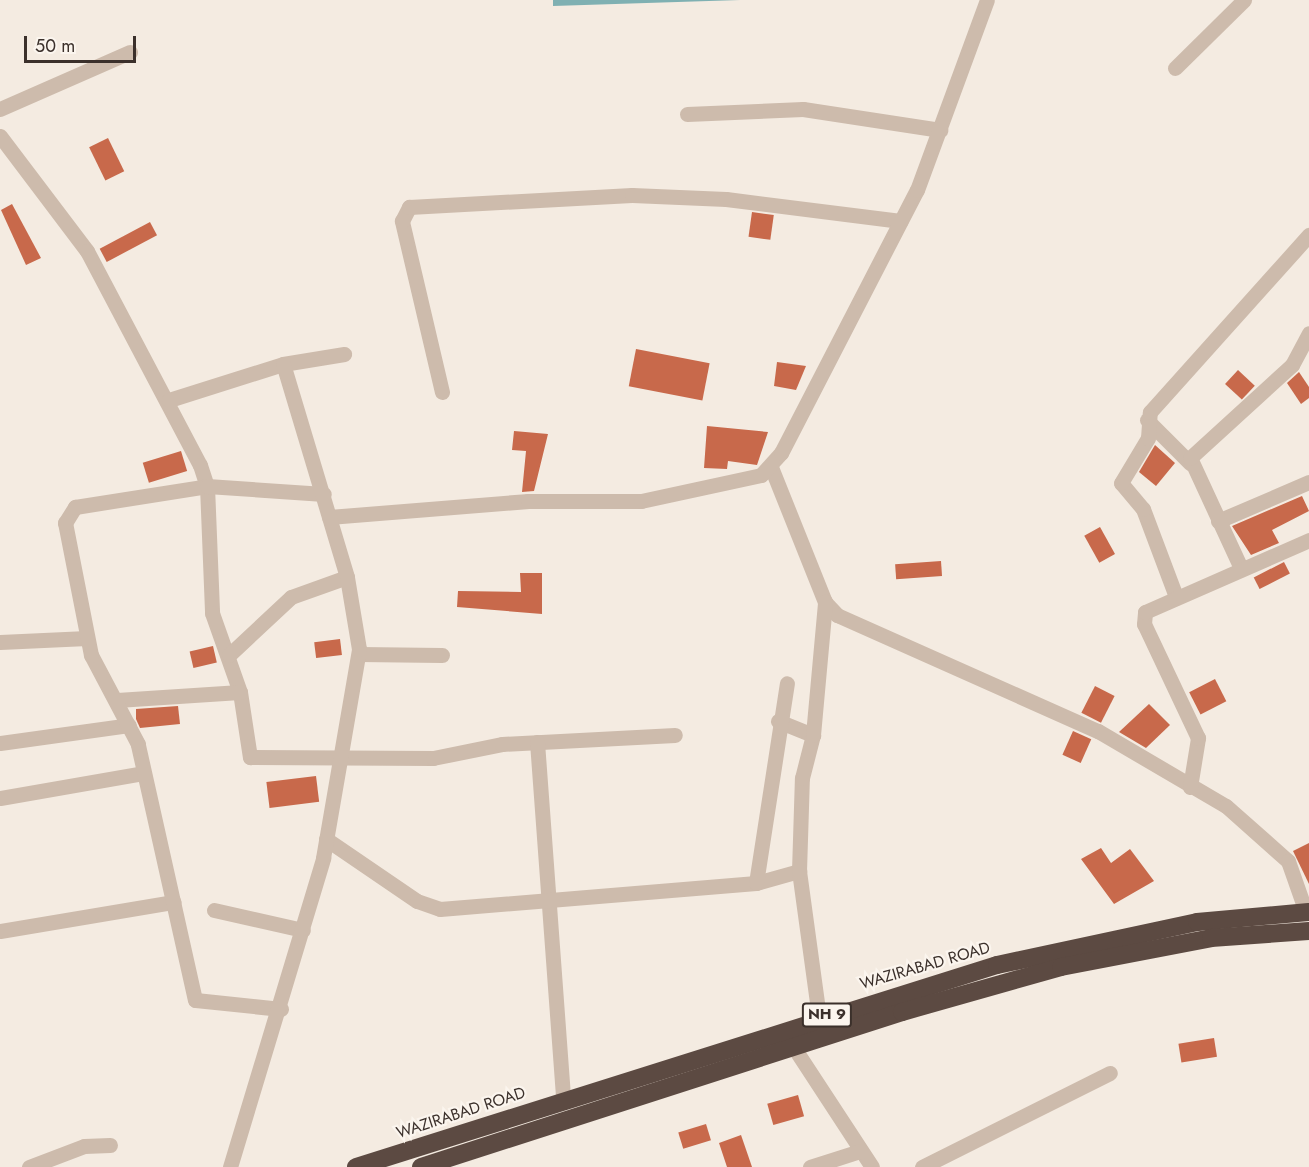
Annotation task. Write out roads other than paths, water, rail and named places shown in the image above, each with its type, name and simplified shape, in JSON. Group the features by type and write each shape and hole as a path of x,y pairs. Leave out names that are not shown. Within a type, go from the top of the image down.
{"highway":[{"name":"WAZIRABAD ROAD","path":"356,1167 819,1018 997,965 1197,922 1308,912"},
{"name":"NH 9","path":"422,1167 822,1038 1061,967 1211,938 1309,931"}],"street":[{"path":"329,517 528,501 641,501 750,480 771,467 901,221 940,130 987,0"},
{"path":"1175,68 1244,0"},
{"path":"0,109 130,52"},
{"path":"687,114 803,109 940,130"},
{"path":"0,136 87,250 169,400 207,486 210,601 240,692 250,757 453,757 537,742 675,735"},
{"path":"442,392 402,221 409,207 632,195 726,199 901,221"},
{"path":"1175,594 1143,508 1121,485 1148,438 1148,420 1309,235"},
{"path":"1190,463 1292,365 1309,333"},
{"path":"169,400 283,364 344,354"},
{"path":"230,1167 281,1009 326,839 359,654 347,577 324,494 283,364"},
{"path":"1148,420 1190,463 1240,566"},
{"path":"771,467 825,602 813,735 802,778 799,871 822,1038"},
{"path":"1218,521 1309,482"},
{"path":"281,1009 195,1000 144,773 129,725 87,638 66,538 68,513 75,507 207,486 324,494"},
{"path":"1190,787 1198,738 1143,617 1148,608 1175,594 1309,540"},
{"path":"229,655 291,597 347,577"},
{"path":"825,602 848,621 1098,731 1190,787 1269,839 1297,878 1308,912"},
{"path":"0,642 87,638"},
{"path":"359,654 442,655"},
{"path":"756,883 778,721 787,683"},
{"path":"117,700 240,692"},
{"path":"778,721 813,735"},
{"path":"0,742 129,725"},
{"path":"537,742 551,899 563,1100"},
{"path":"0,798 144,773"},
{"path":"326,839 430,907 756,883 799,871"},
{"path":"0,931 174,902"},
{"path":"214,910 303,930"},
{"path":"782,1030 872,1167"},
{"path":"922,1167 1110,1073"},
{"path":"29,1167 84,1146 110,1145"},
{"path":"810,1167 860,1151"}],"water":[{"path":"553,0 740,0 553,6"}]}
